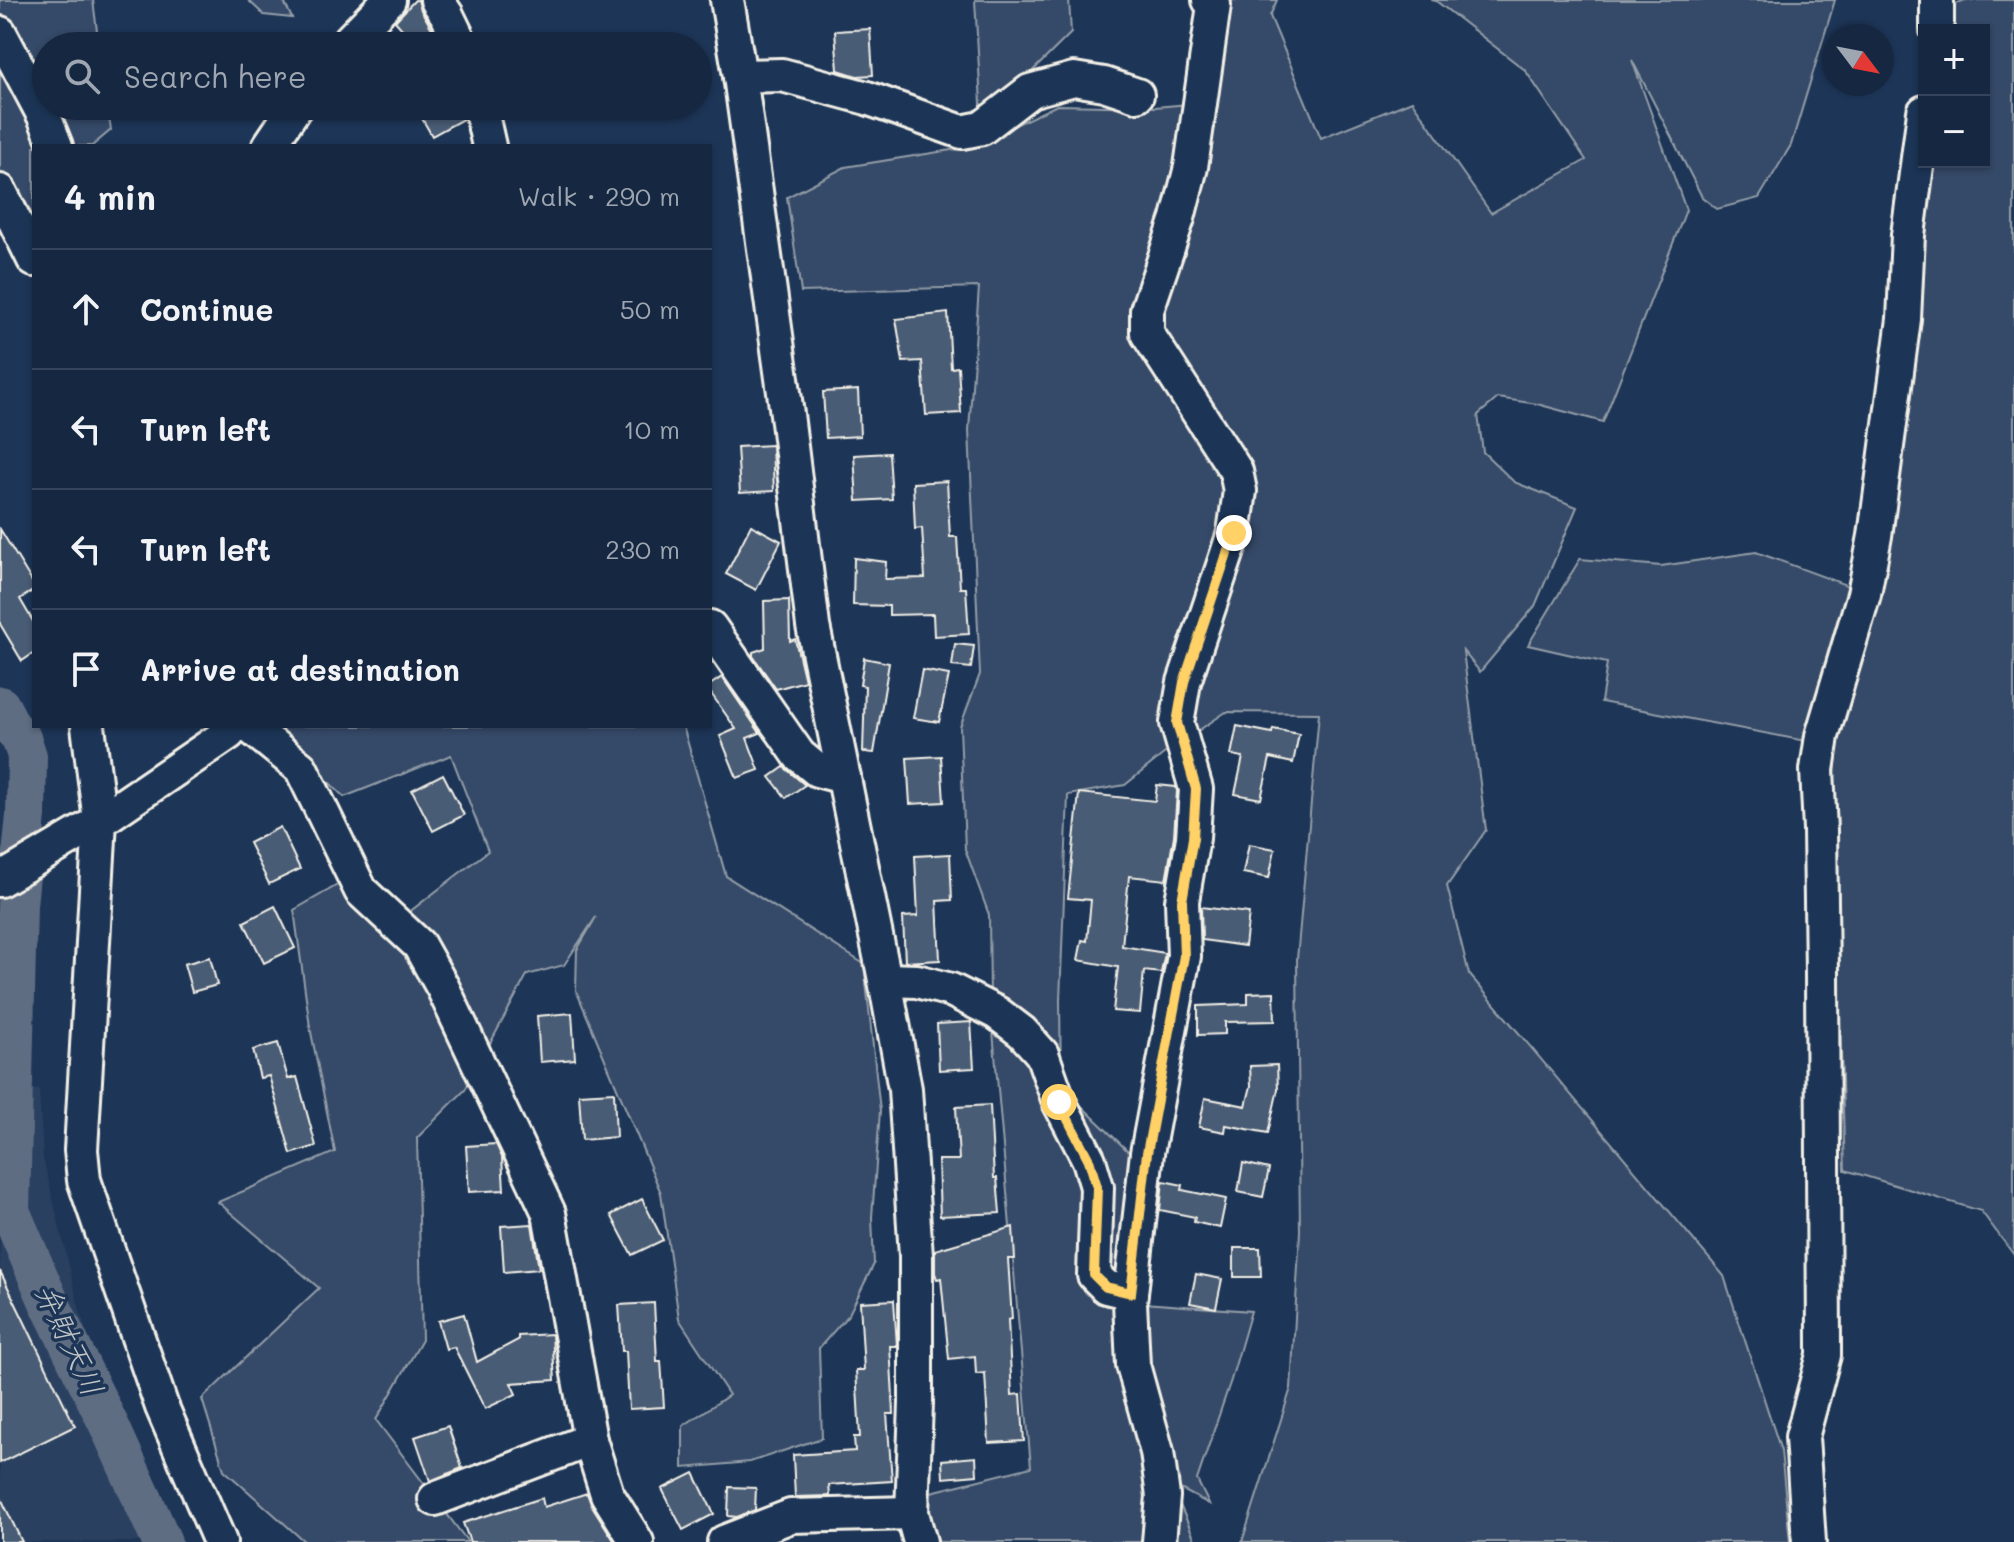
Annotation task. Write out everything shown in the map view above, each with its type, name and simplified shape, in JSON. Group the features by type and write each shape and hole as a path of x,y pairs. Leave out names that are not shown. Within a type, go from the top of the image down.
{"street":[{"path":"358,32 389,0"},
{"path":"437,0 455,32"},
{"path":"724,1542 754,1536 791,1516 916,1527 916,1256 905,1089 813,626 785,398 727,0"},
{"path":"1159,1542 1163,1496 1157,1452 1133,1365 1131,1293 1147,1153 1184,956 1182,901 1193,838 1196,789 1177,723 1184,682 1234,533 1240,491 1236,471 1147,333 1147,310 1178,218 1191,167 1214,5 1209,0"},
{"path":"1937,0 1937,24"},
{"path":"0,33 32,93"},
{"path":"740,76 782,75 867,98 962,132 982,128 1030,91 1074,79 1104,84 1137,95"},
{"path":"46,120 55,144"},
{"path":"270,144 287,120"},
{"path":"483,120 489,144"},
{"path":"1809,1542 1802,1437 1824,1355 1822,974 1817,770 1822,736 1864,594 1875,536 1904,319 1908,235 1918,158"},
{"path":"0,191 32,256"},
{"path":"712,630 799,755 817,770 844,777"},
{"path":"88,728 100,821 81,1150 84,1180 162,1407 220,1542"},
{"path":"4,878 100,821 233,728"},
{"path":"251,728 301,768 361,891 419,945 443,988 549,1213 590,1440 607,1494 637,1542"},
{"path":"885,980 917,981 951,990 997,1013 1022,1032 1042,1054 1059,1102 1089,1160 1097,1187 1094,1275 1106,1287 1131,1293"},
{"path":"435,1499 590,1440"}],"shaded area":[{"path":"0,0 93,0 97,32 32,32 32,120 109,120 111,130 94,144 32,144 32,228 0,179"},
{"path":"248,0 283,0 292,18 264,15"},
{"path":"975,0 1069,0 1071,33 982,121"},
{"path":"1215,0 1277,0 1270,16 1321,138 1412,101 1491,213 1586,160 1525,70 1431,0 1835,0 1828,24 1822,24 1822,43 1791,145 1759,198 1717,209 1702,197 1632,60 1686,210 1603,422 1537,404 1498,398 1478,415 1483,452 1514,482 1577,507 1535,606 1480,672 1463,651 1486,830 1447,886 1469,974 1724,1276 1781,1451 1790,1542 1242,1542 1291,1388 1300,1231 1297,959 1319,713 1226,712 1165,753 1125,785 1068,795 1060,1000 1061,1086 1133,1156 1130,1302 1251,1311 1197,1480 1209,1504 1171,1484 1196,1542 933,1542 927,1493 1031,1467 990,997 989,915 965,849 960,727 980,674 969,430 979,287 801,292 787,197 845,167 970,147 1057,105 1155,107 1200,103"},
{"path":"1965,0 2014,0 2014,1255 1981,1211 1845,1170 1833,812 1837,747 1601,702 1607,663 1528,645 1580,559 1661,566 1756,552 1881,598 1933,168 1990,168 1990,24 1948,24 1949,7"},
{"path":"274,728 684,728 726,876 864,964 880,1111 872,1217 874,1264 849,1314 819,1348 822,1438 750,1462 683,1468 683,1426 729,1395 679,1319 661,1193 576,990 577,950 596,917 564,965 527,975 465,1090 417,1138 422,1340 376,1420 468,1542 305,1542 224,1470 202,1399 319,1288 218,1202 335,1152 310,1027 294,910 343,882 404,916 488,851 451,755 344,797"},
{"path":"39,1089 43,1158 79,1307 123,1449 173,1542 0,1542 0,1095"}],"building":[{"path":"418,0 434,32 401,32 403,30 395,21"},
{"path":"870,29 873,75 857,76 838,70 835,31"},
{"path":"423,120 461,120 432,136"},
{"path":"948,313 951,368 958,367 961,413 926,415 922,361 903,362 896,319"},
{"path":"858,390 860,436 826,438 823,392"},
{"path":"772,445 774,491 740,493 737,447"},
{"path":"889,453 892,499 857,501 854,455"},
{"path":"947,481 950,537 957,537 960,588 966,588 969,634 934,636 933,614 889,615 889,606 853,605 854,558 886,562 885,579 925,578 922,528 915,529 913,483"},
{"path":"751,525 781,541 756,590 726,574"},
{"path":"0,529 32,582 32,591 20,599 32,620 32,654 22,661 0,624"},
{"path":"789,600 790,641 795,639 805,681 776,689 753,652 765,648 764,601"},
{"path":"955,644 974,646 971,668 952,666"},
{"path":"864,658 889,663 874,753 863,752 865,686 860,685"},
{"path":"922,670 949,675 939,722 913,718"},
{"path":"722,677 760,733 747,738 759,770 737,778 720,736 736,729 712,695 712,684"},
{"path":"1237,726 1272,733 1273,729 1299,734 1293,763 1270,758 1261,799 1235,794 1243,757 1231,755"},
{"path":"941,756 944,802 910,804 907,758"},
{"path":"784,767 805,785 786,798 770,777"},
{"path":"443,774 464,815 433,831 412,790"},
{"path":"1157,785 1176,787 1177,791 1174,836 1166,880 1129,876 1122,946 1165,953 1161,973 1144,971 1140,1013 1113,1011 1118,967 1078,960 1082,940 1087,941 1091,900 1068,898 1079,793 1155,801"},
{"path":"280,827 300,869 269,884 249,843"},
{"path":"1249,844 1275,849 1269,878 1243,873"},
{"path":"950,854 952,900 937,901 940,960 905,962 903,917 918,916 915,856"},
{"path":"275,906 295,948 264,963 244,922"},
{"path":"1201,907 1249,913 1245,946 1202,940"},
{"path":"210,957 217,985 192,992 184,964"},
{"path":"1274,992 1275,1021 1225,1022 1225,1034 1198,1035 1198,1006 1248,1004 1248,993"},
{"path":"572,1013 575,1059 540,1062 537,1016"},
{"path":"971,1022 974,1068 939,1070 937,1024"},
{"path":"278,1043 288,1079 297,1077 316,1146 291,1154 269,1076 260,1078 253,1050"},
{"path":"1277,1065 1278,1089 1268,1133 1226,1125 1225,1132 1199,1127 1205,1098 1246,1106 1251,1086 1250,1066"},
{"path":"614,1092 616,1137 582,1140 579,1094"},
{"path":"990,1105 994,1178 997,1178 1000,1213 940,1216 938,1160 959,1160 956,1107"},
{"path":"496,1144 502,1157 504,1190 469,1192 466,1146"},
{"path":"1243,1163 1269,1169 1263,1197 1238,1192"},
{"path":"1163,1181 1183,1185 1182,1190 1226,1199 1220,1228 1194,1222 1195,1217 1160,1210"},
{"path":"642,1199 663,1240 632,1255 611,1215"},
{"path":"532,1224 539,1269 504,1272 501,1226"},
{"path":"1013,1227 1015,1259 1008,1259 1012,1319 1008,1320 1012,1395 1021,1394 1024,1441 989,1443 985,1373 976,1374 975,1356 949,1359 941,1278 937,1279 935,1273 935,1250"},
{"path":"1234,1248 1260,1248 1261,1277 1234,1277"},
{"path":"0,1271 75,1426 0,1463"},
{"path":"1196,1274 1222,1279 1216,1308 1190,1303"},
{"path":"894,1300 897,1346 890,1346 894,1414 887,1414 892,1481 829,1485 830,1496 795,1497 793,1455 855,1451 854,1437 860,1437 856,1370 864,1370 860,1302"},
{"path":"654,1303 657,1361 661,1361 664,1407 629,1409 626,1351 622,1351 619,1305"},
{"path":"464,1314 477,1362 518,1340 518,1336 552,1334 555,1380 511,1383 516,1394 485,1409 454,1347 446,1349 438,1321"},
{"path":"448,1426 462,1468 430,1481 415,1437"},
{"path":"976,1457 977,1475 943,1478 942,1460"},
{"path":"694,1473 714,1514 683,1530 662,1489"},
{"path":"729,1487 756,1488 755,1510 737,1517 728,1516"},
{"path":"587,1493 615,1542 470,1542 463,1523 542,1498 544,1507"},
{"path":"0,1496 22,1542 0,1542"}],"waterway":[{"name":"弁財天川","path":"0,706 21,738 27,756 26,815 17,905 10,1211 49,1302 162,1542"}],"route":[{"path":"1059,1102 1089,1160 1097,1187 1094,1275 1106,1287 1131,1293 1147,1153 1184,956 1182,901 1193,838 1196,789 1177,723 1184,682 1234,533"}]}
